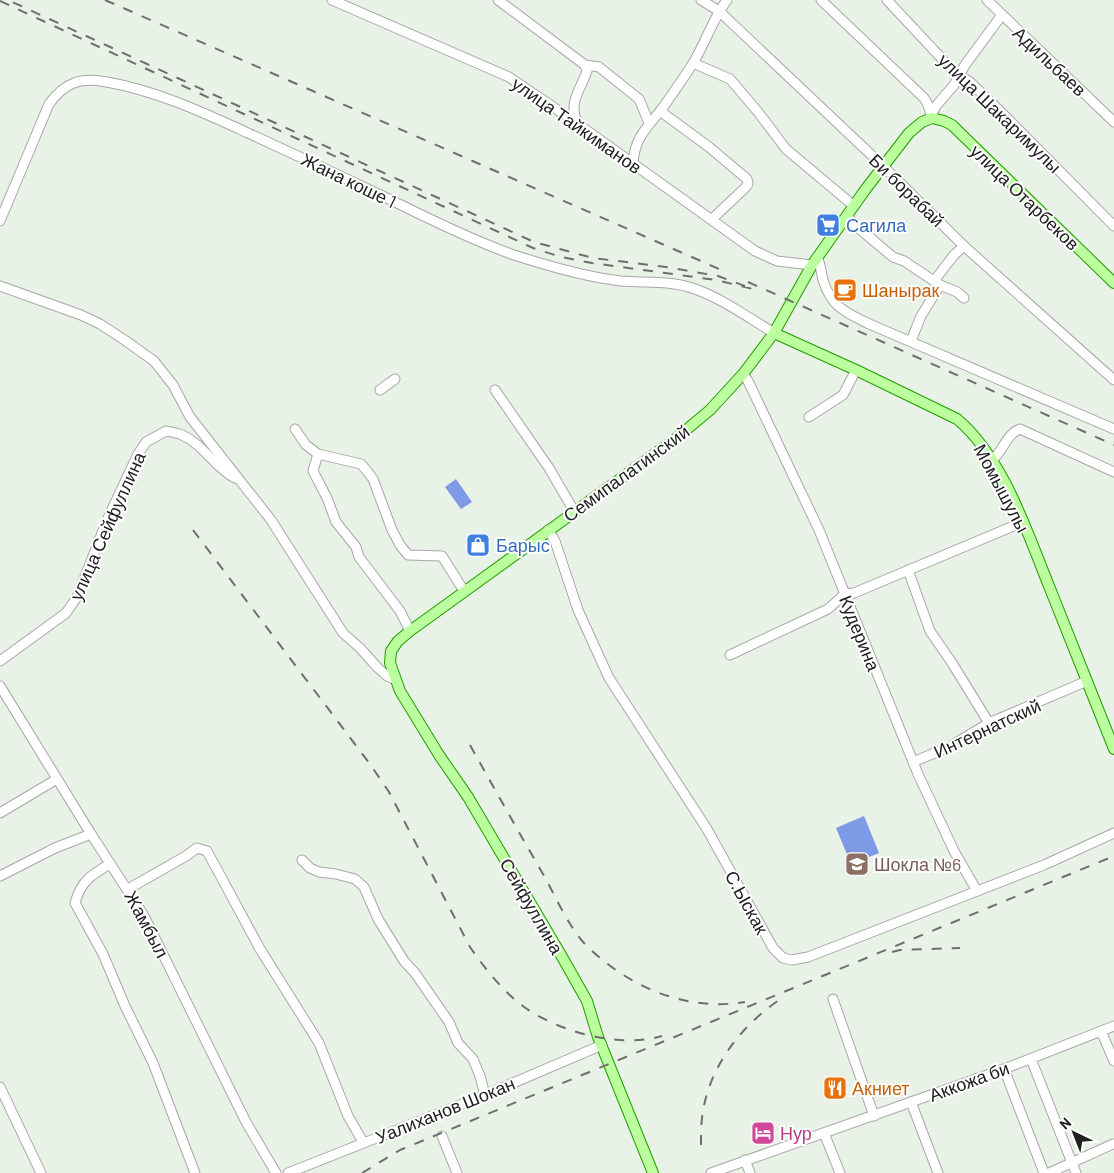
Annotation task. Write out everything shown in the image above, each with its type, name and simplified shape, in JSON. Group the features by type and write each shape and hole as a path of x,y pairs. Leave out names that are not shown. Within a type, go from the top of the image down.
{"main road":[{"name":"Семипалатинский","path":"391,651 398,641 410,631 674,440 710,410 743,374 774,333 814,261 883,166 915,127 932,116"},
{"name":"улица Отарбеков","path":"932,116 952,125 1114,283"},
{"name":"Момышулы","path":"774,333 957,419 968,428 992,460 1023,522 1114,749"},
{"name":"Сейфуллина","path":"391,651 390,663 400,692 439,755 468,797 586,1001 653,1173"}],"street":[{"name":"улица Тайкиманов","path":"332,0 509,77 755,251 777,261 814,261"},
{"path":"498,0 585,65 588,71 573,103 574,116 581,127"},
{"name":"Би борабай","path":"701,0 719,11 883,166 964,246 1114,380"},
{"path":"633,163 634,149 649,123 660,111 693,63 719,11 727,0"},
{"path":"821,0 924,98 932,116"},
{"name":"улица Шакаримулы","path":"887,0 958,76 969,81 1013,123 1114,226"},
{"name":"Адильбаев","path":"987,0 1001,16 1114,122"},
{"path":"932,116 936,106 954,85 958,76 1001,16"},
{"path":"693,63 730,79 758,112 786,150 854,206"},
{"path":"585,65 599,67 639,99 649,123"},
{"name":"Жана коше 1","path":"0,221 50,104 58,92 65,86 76,82 106,82 142,90 189,106 310,161 444,226 513,254 573,272 620,281 678,284 696,289 731,307 774,333"},
{"path":"660,111 709,147 747,179 748,184 745,188 712,219"},
{"path":"847,216 893,257 904,261 964,298"},
{"path":"911,341 937,283 954,255 964,246"},
{"path":"814,261 821,264 822,277 832,300 844,312 1114,429"},
{"name":"улица Сейфуллина","path":"0,286 81,315 113,332 154,361 173,385 190,417 271,520 343,633 378,668 394,679"},
{"path":"809,417 843,395 856,370"},
{"name":"Кудерина","path":"743,374 819,530 913,762 954,851 977,891"},
{"path":"380,390 395,379"},
{"path":"495,390 549,468 574,511"},
{"path":"295,429 306,445 318,454 361,464 373,479 400,546 408,554 442,556 464,591"},
{"path":"992,460 997,456 1008,438 1020,429 1114,472"},
{"name":"улица Сейфуллина","path":"0,661 66,613 77,597 108,518 138,454 146,442 166,431 182,435 193,442 225,473 240,481"},
{"path":"318,454 313,471 327,498 336,522 356,547 359,557 400,611 410,631"},
{"path":"730,654 828,609 845,594 854,593 1023,522"},
{"name":"С.Ыскак","path":"548,530 555,541 578,610 609,678 707,829 777,954 782,958 800,960 839,946 1044,865 1114,833"},
{"path":"908,570 930,631 989,723"},
{"name":"Интернатский","path":"913,762 949,747 989,723 1087,681"},
{"name":"Жамбыл","path":"0,686 144,916 246,1122 276,1173"},
{"path":"0,813 57,778"},
{"path":"0,876 55,848 91,834"},
{"path":"128,888 197,848 207,851 260,949 319,1043 348,1116 363,1142"},
{"path":"302,860 310,868 319,872 355,879 364,887 378,919 404,961 415,973 448,1022 458,1043 473,1059 486,1095"},
{"path":"110,864 88,879 78,889 74,903 103,954 125,1006 153,1063 195,1173"},
{"path":"833,999 874,1116"},
{"name":"Аккожа би","path":"710,1173 1004,1069 1114,1026"},
{"path":"1101,1031 1114,1061"},
{"name":"Уалиханов Шокан","path":"288,1173 486,1095 602,1045"},
{"path":"1031,1058 1076,1173"},
{"path":"1004,1069 1044,1173"},
{"path":"0,1087 2,1097 40,1173"},
{"path":"911,1102 938,1173"},
{"path":"824,1133 840,1173"},
{"path":"442,1136 457,1173"},
{"path":"1049,1173 1114,1144"},
{"path":"745,1160 750,1173"},
{"path":"309,1164 315,1173"}],"shaded area":[{"path":"456,479 472,502 461,509 445,487"},
{"path":"864,816 879,853 851,864 836,828"}],"railway":[{"path":"0,1 533,248 561,257 592,263 716,280 753,289 718,276 593,258 534,242 8,0"},
{"path":"105,0 726,272"},
{"path":"748,282 1114,445"},
{"path":"193,530 370,764 389,792 470,947 489,973 519,1003 541,1018 557,1025 592,1036 610,1039 646,1039 662,1036"},
{"path":"470,745 564,914 584,943 618,972 658,992 700,1003 723,1004 745,1002"},
{"path":"362,1173 400,1150 1114,856"},
{"path":"892,952 900,950 960,948"},
{"path":"701,1145 702,1118 706,1099 720,1064 730,1048 755,1019 785,996"}],"place":[{"name":"Сагила","path":"828,225"},
{"name":"Шанырак","path":"845,290"},
{"name":"Барыс","path":"478,545"},
{"name":"Шокла №6","path":"857,864"},
{"name":"Акниет","path":"835,1088"},
{"name":"Нур","path":"763,1133"}]}
